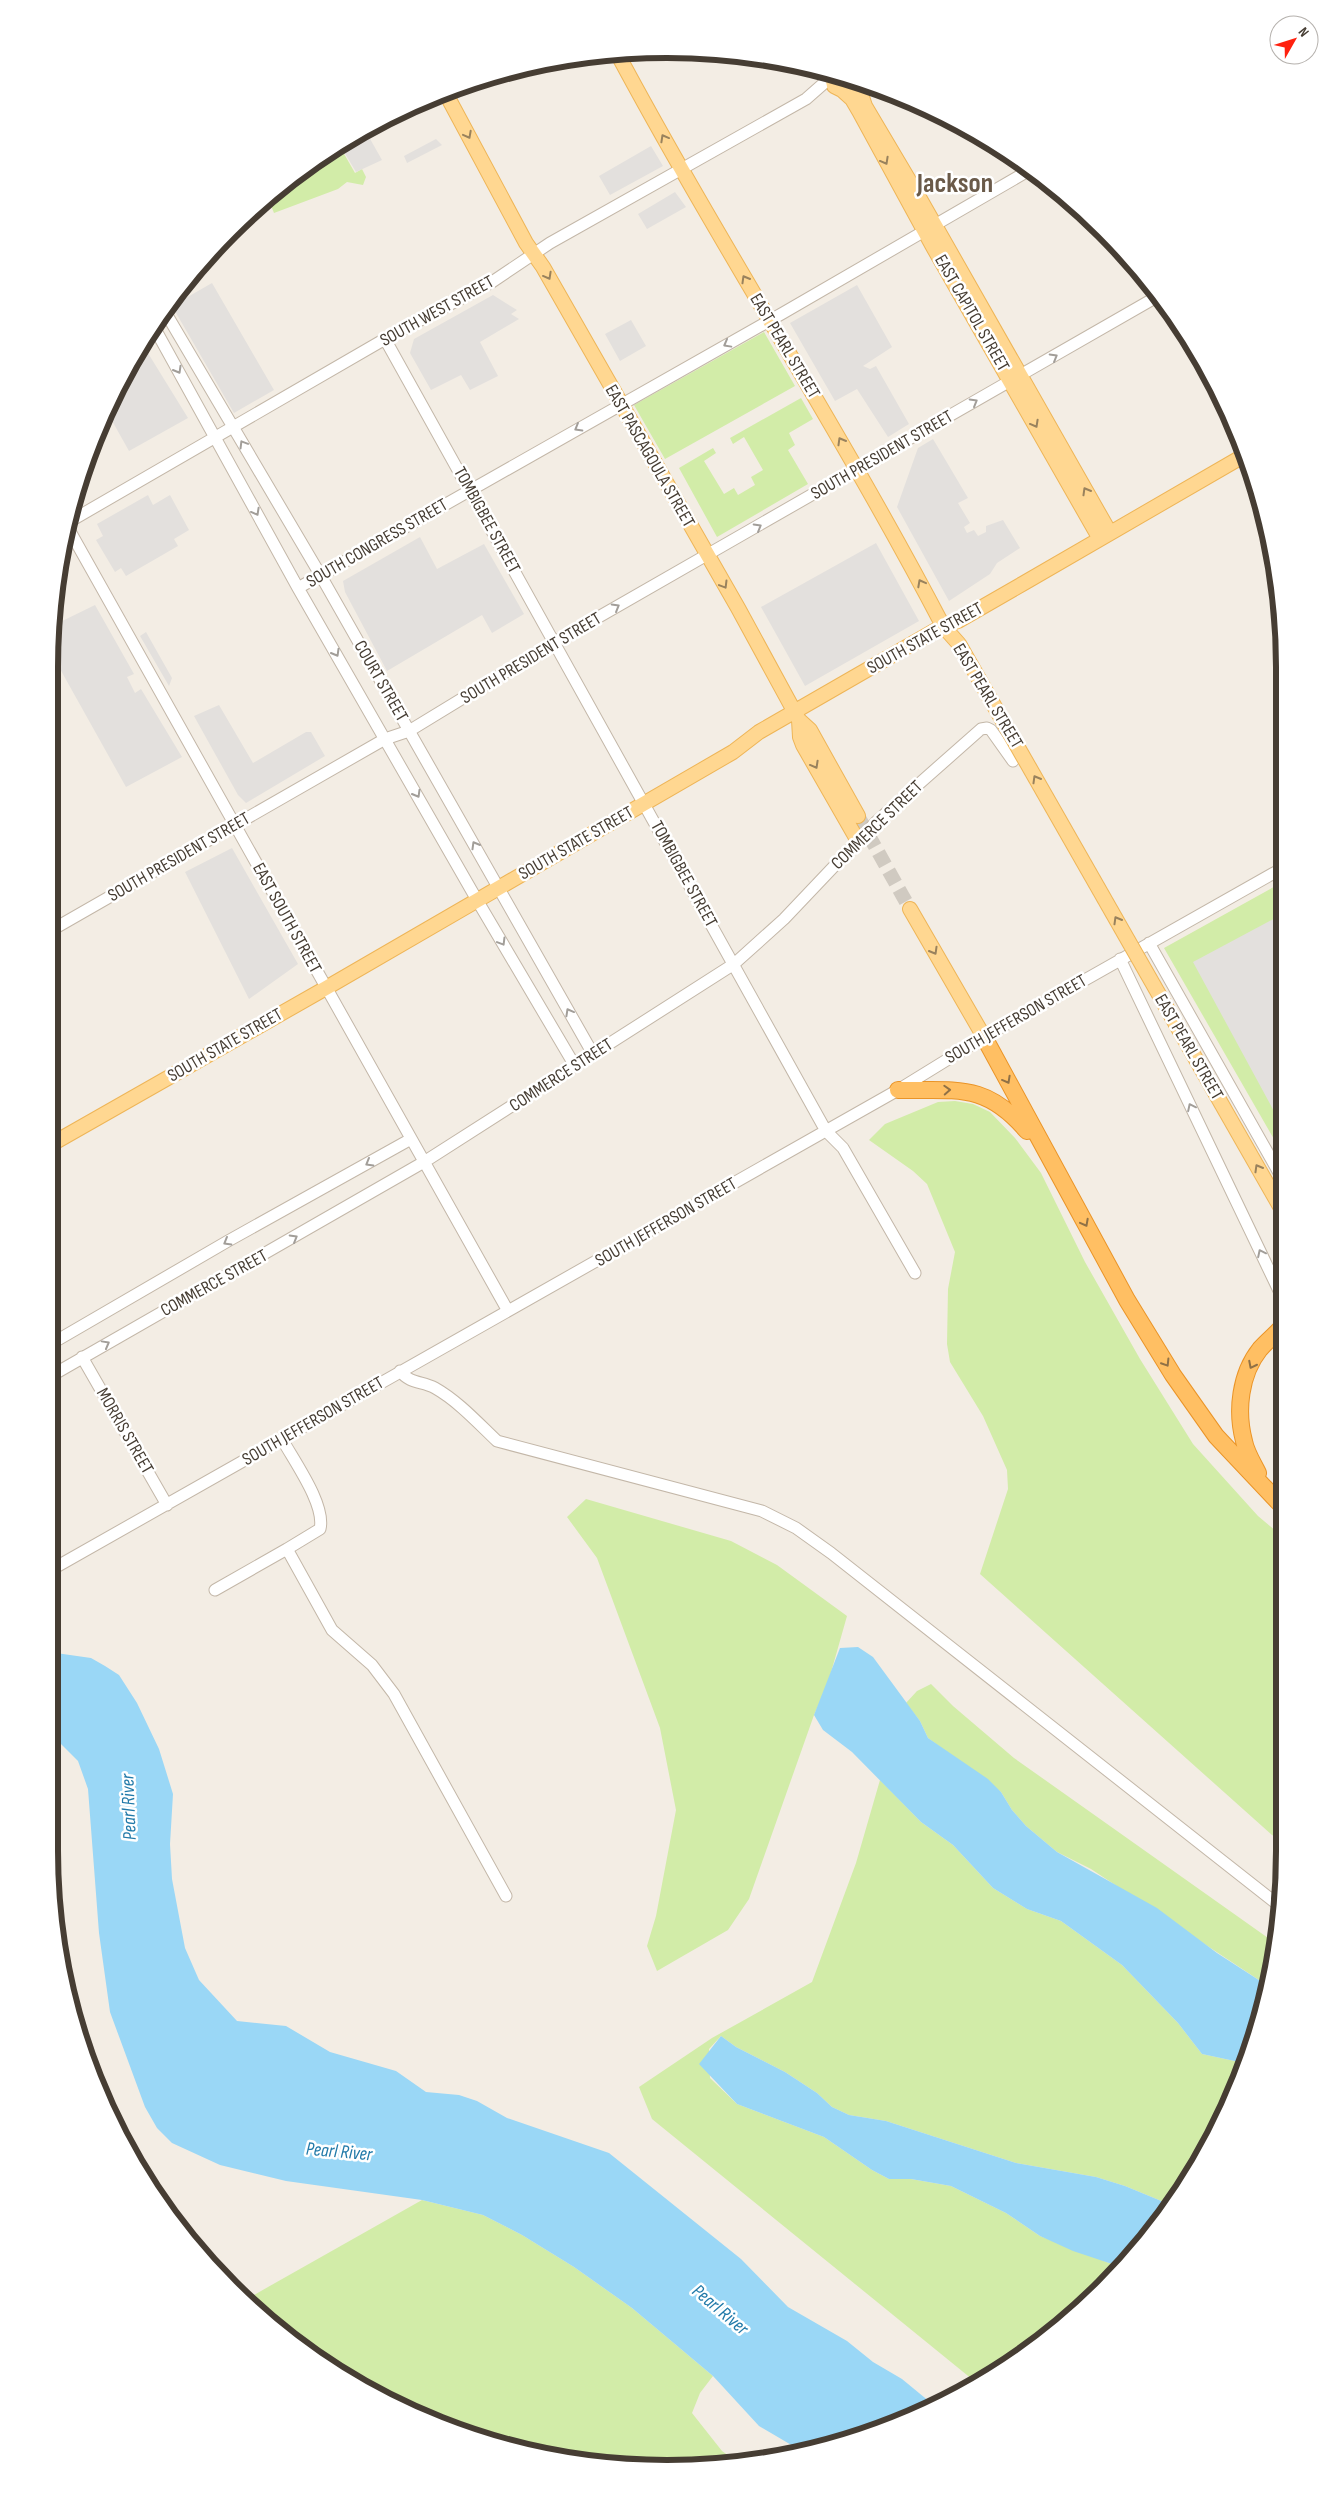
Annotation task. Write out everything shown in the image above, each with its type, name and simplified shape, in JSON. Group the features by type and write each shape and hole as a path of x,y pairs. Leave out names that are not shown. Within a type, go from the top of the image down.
{"highway":[{"path":"984,1037 1127,1300 1173,1375 1216,1436 1276,1500"},
{"path":"898,1090 961,1090 988,1097 1012,1113 1047,1153"},
{"path":"1264,1488 1244,1443 1240,1419 1240,1397 1248,1372 1260,1350 1276,1333"}],"main road":[{"name":"EAST PEARL STREET","path":"621,60 682,169 857,469 943,626 959,644 1276,1199"},
{"name":"EAST CAPITOL STREET","path":"833,80 834,86 852,99 930,228 1105,536"},
{"path":"840,90 851,89 853,87"},
{"name":"EAST CAPITOL STREET","path":"859,89 865,106 930,228"},
{"name":"EAST PASCAGOULA STREET","path":"449,98 534,254 797,716 810,730 858,816"},
{"name":"SOUTH STATE STREET","path":"58,1140 326,988 733,752 759,732 797,716 943,626 958,620 1239,458"},
{"path":"797,716 800,737 858,842"},
{"path":"910,909 984,1037"}],"street":[{"name":"SOUTH WEST STREET","path":"806,99 826,78"},
{"name":"SOUTH WEST STREET","path":"76,519 385,339 492,282 534,254 806,99 840,90"},
{"name":"SOUTH CONGRESS STREET","path":"298,588 620,404 770,321 1024,173"},
{"name":"SOUTH PRESIDENT STREET","path":"58,926 385,739 409,731 555,642 1153,299"},
{"name":"COURT STREET","path":"168,317 321,576 593,1054"},
{"name":"COURT STREET","path":"157,333 298,588 477,900 575,1066"},
{"name":"TOMBIGBEE STREET","path":"385,339 826,1131 843,1148 915,1274"},
{"name":"EAST SOUTH STREET","path":"72,534 508,1311"},
{"name":"COMMERCE STREET","path":"58,1372 424,1162 734,964 784,920 877,821 981,729 987,728 991,730 1012,761"},
{"name":"SOUTH JEFFERSON STREET","path":"58,1567 898,1090 984,1037 1276,873"},
{"path":"1149,943 1276,1167"},
{"path":"1120,960 1276,1285"},
{"name":"COMMERCE STREET","path":"58,1340 411,1138"},
{"name":"MORRIS STREET","path":"82,1357 167,1505"},
{"path":"400,1372 411,1381 434,1387 467,1413 497,1441 762,1512 796,1528 839,1559 1274,1901"},
{"path":"215,1590 320,1529 322,1522 318,1505 282,1439"},
{"path":"287,1549 332,1630 372,1666 394,1694 506,1896"}],"green space":[{"path":"342,151 355,173 362,169 366,177 363,185 347,182 338,189 274,213 270,204 296,183"},
{"path":"764,332 795,386 665,459 634,405"},
{"path":"801,398 813,419 789,433 795,445 788,450 808,484 717,537 679,468 713,448 716,453 704,461 724,494 734,488 738,495 755,485 751,477 763,470 744,437 733,444 730,438"},
{"path":"1276,886 1276,1143 1164,948"},
{"path":"955,1101 973,1104 990,1112 1015,1138 1041,1173 1085,1262 1140,1359 1193,1444 1258,1516 1276,1531 1276,1837 980,1574 1008,1489 1007,1470 983,1416 950,1362 947,1344 948,1289 955,1252 927,1184 913,1171 869,1140 885,1124 938,1102"},
{"path":"586,1499 731,1541 777,1565 847,1616 828,1683 814,1715 749,1899 728,1930 657,1971 647,1946 656,1916 676,1810 660,1728 597,1558 567,1517"},
{"path":"931,1684 953,1706 1014,1758 1270,1939 1262,1982 1091,1869 1057,1852 1026,1826 1012,1810 1001,1792 928,1738 920,1721 906,1703 917,1691"},
{"path":"880,1780 921,1822 953,1845 993,1888 1027,1909 1061,1921 1122,1965 1178,2023 1202,2054 1238,2062 1214,2121 1195,2156 1165,2203 1125,2186 1096,2177 1016,2163 886,2121 849,2115 832,2107 817,2093 785,2072 736,2047 721,2036 709,2049 710,2078 737,2104 824,2137 872,2170 889,2179 911,2179 951,2186 1006,2213 1040,2236 1115,2264 1069,2309 1038,2335 972,2379 652,2119 639,2087 712,2038 812,1982 856,1863"},
{"path":"422,2200 483,2215 522,2235 574,2267 632,2308 713,2376 700,2393 692,2413 722,2451 730,2457 667,2460 587,2455 509,2440 471,2428 397,2398 362,2379 296,2335 251,2296"}],"shaded area":[{"path":"368,136 382,160 356,172 343,151"},
{"path":"436,139 442,145 407,163 404,156"},
{"path":"651,146 663,166 610,195 599,176"},
{"path":"675,192 686,207 647,229 638,214"},
{"path":"212,283 274,390 234,413 174,309 178,302"},
{"path":"857,285 892,347 863,366 870,369 876,366 909,424 888,437 857,389 835,401 790,323"},
{"path":"493,295 517,310 511,314 519,319 480,342 498,376 470,390 461,375 431,390 410,353 414,339"},
{"path":"631,320 646,346 620,361 605,334"},
{"path":"146,350 188,418 129,451 111,418 120,397"},
{"path":"933,439 968,498 958,503 970,523 964,527 967,533 974,530 978,536 986,532 986,526 1003,520 1020,548 997,563 990,574 949,601 897,507 918,448"},
{"path":"148,495 153,505 170,495 189,530 174,539 178,546 126,576 121,568 115,572 96,540 103,536 97,524"},
{"path":"420,537 437,569 484,544 524,614 492,633 482,615 387,671 345,592 343,581"},
{"path":"876,543 919,621 805,686 761,607"},
{"path":"95,605 134,674 127,677 135,693 141,689 182,757 126,787 58,665 59,622"},
{"path":"146,632 172,678 169,686 140,636"},
{"path":"219,705 253,763 306,732 311,732 325,756 246,803 238,795 194,716"},
{"path":"232,848 298,964 249,999 185,872"},
{"path":"1276,918 1276,1115 1193,962"}],"water":[{"path":"858,1647 873,1657 920,1721 928,1738 988,1779 1001,1792 1012,1810 1026,1826 1057,1852 1157,1908 1217,1953 1262,1982 1256,2009 1238,2062 1202,2054 1178,2023 1122,1965 1061,1921 1027,1909 993,1888 953,1845 921,1822 852,1752 823,1730 814,1715 840,1648"},
{"name":"Pearl River","path":"58,1653 91,1658 105,1666 119,1675 137,1703 159,1749 173,1794 170,1844 172,1879 185,1948 199,1980 237,2021 286,2026 330,2052 396,2071 426,2092 459,2095 477,2101 507,2118 609,2153 741,2259 788,2307 847,2341 873,2362 902,2379 929,2401 863,2428 795,2447 759,2426 713,2376 632,2308 574,2267 522,2235 483,2215 422,2200 286,2181 220,2165 172,2143 157,2128 145,2107 110,2012 99,1933 88,1789 78,1761 58,1741"},
{"path":"721,2036 736,2047 785,2072 817,2093 832,2107 849,2115 886,2121 1016,2163 1096,2177 1125,2186 1165,2203 1125,2253 1115,2264 1109,2263 1073,2251 1040,2236 1006,2213 951,2186 911,2179 889,2179 872,2170 824,2137 737,2104 699,2064"}],"tunnel":[{"path":"858,816 910,909"}],"district":[{"name":"Jackson","path":"955,183"}]}
